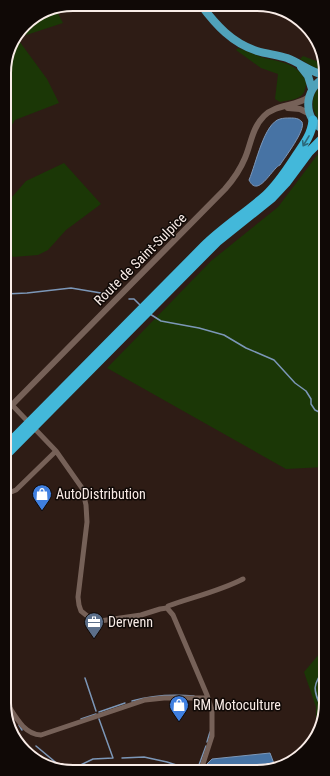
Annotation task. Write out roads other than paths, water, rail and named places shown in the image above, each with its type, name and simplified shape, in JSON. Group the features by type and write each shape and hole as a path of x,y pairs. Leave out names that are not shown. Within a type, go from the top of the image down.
{"highway":[{"path":"11,450 145,310 212,237 255,204 274,187 287,171 308,139 311,131 311,117"},
{"path":"11,441 217,242 272,198 286,183 309,152 319,142"}],"main road":[{"path":"206,11 220,29 239,43 258,51 287,58 319,74"},
{"path":"297,63 308,76 312,89"},
{"path":"319,82 312,89 308,105 311,117 319,126"}],"street":[{"name":"Route de Saint-Sulpice","path":"12,405 235,178 246,157 253,134 259,122 265,115 273,110 300,102 309,97"},
{"path":"273,110 282,108 300,109 311,117"},
{"path":"12,405 56,451 82,488 86,505 87,522 78,597 81,611 91,619 100,621 140,615 160,608 167,608 168,606 210,592 243,578"},
{"path":"11,492 16,490 56,451"},
{"path":"167,608 173,615 212,710 212,736 202,765"},
{"path":"12,710 25,729 33,734 41,736 145,700 164,698 208,698"}],"water":[{"path":"295,118 302,122 302,126 298,137 290,150 280,165 265,181 257,186 253,185 249,180 261,145 269,128 274,122 280,119"},
{"path":"270,753 274,763 257,765 207,765 212,759"}],"waterway":[{"path":"11,294 71,288 107,294"},
{"path":"129,299 134,299 140,305"},
{"path":"150,314 161,321 199,328 224,335 246,348 274,360 295,383 306,391 311,399 311,404 315,410 319,412"},
{"path":"319,677 315,688 319,703"},
{"path":"85,678 96,711"},
{"path":"132,701 147,697 178,695 194,696"},
{"path":"99,712 125,703"},
{"path":"81,719 96,714"},
{"path":"80,765 93,759 113,758 99,719"},
{"path":"19,725 22,730"},
{"path":"207,742 210,732"},
{"path":"36,746 56,763"},
{"path":"199,765 206,746"},
{"path":"122,758 144,757 176,765"}],"place":[{"name":"AutoDistribution","path":"42,511"},
{"name":"Dervenn","path":"94,639"},
{"name":"RM Motoculture","path":"179,722"}]}
